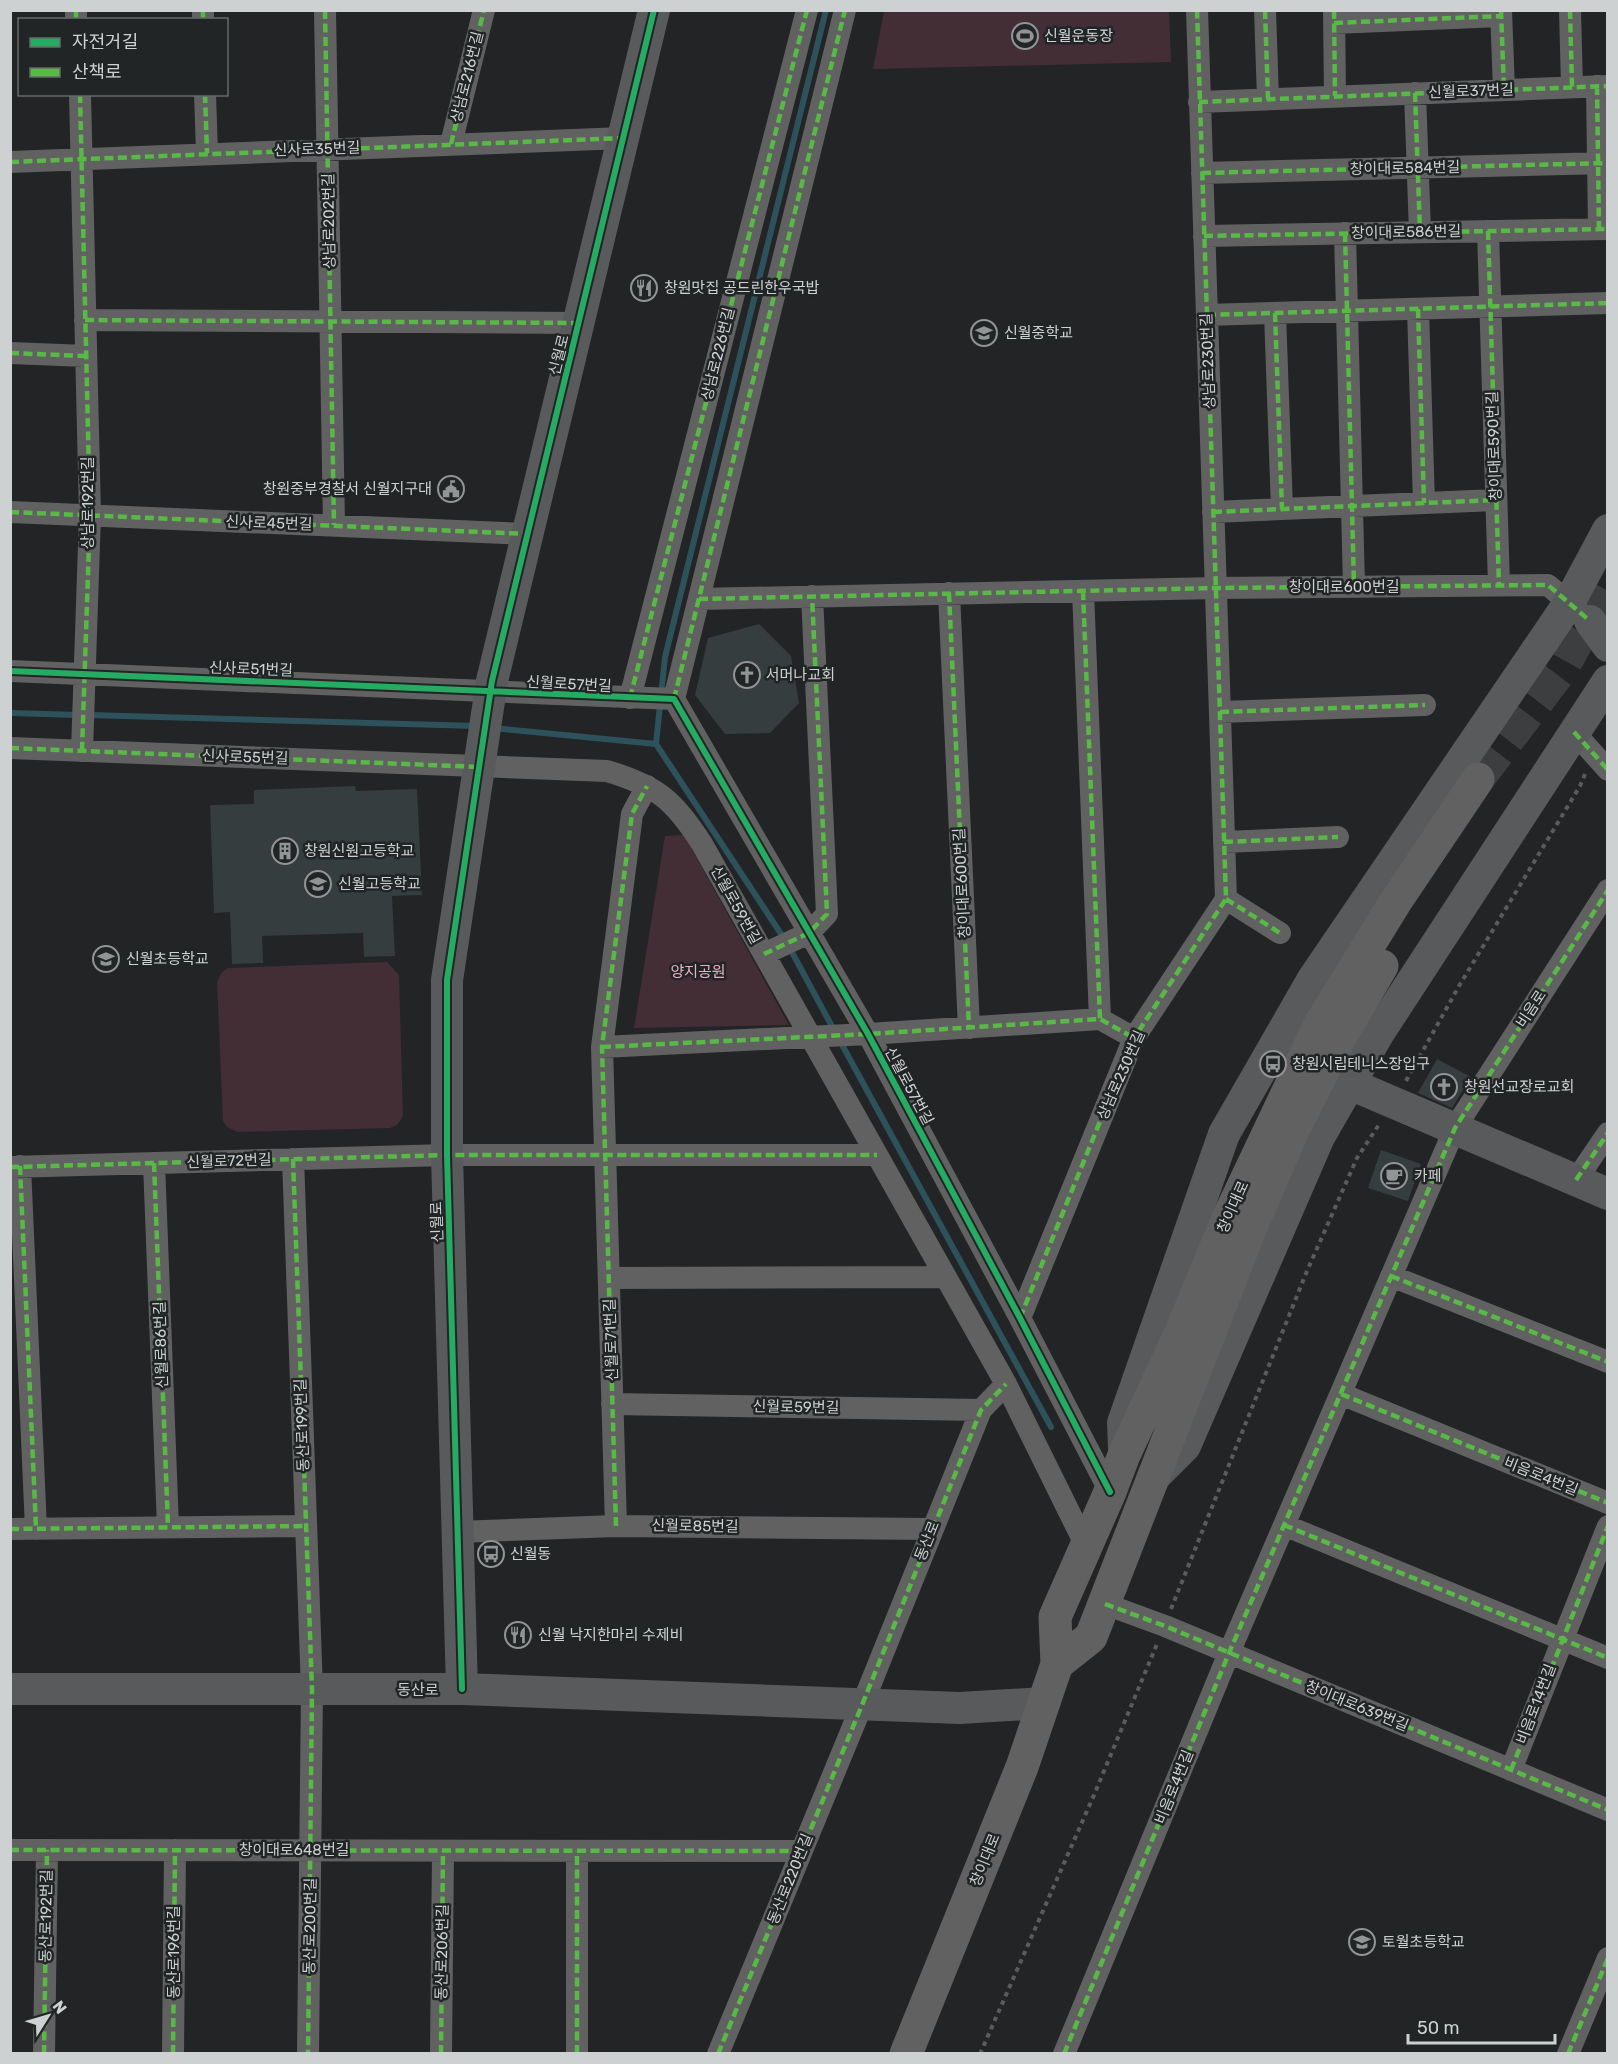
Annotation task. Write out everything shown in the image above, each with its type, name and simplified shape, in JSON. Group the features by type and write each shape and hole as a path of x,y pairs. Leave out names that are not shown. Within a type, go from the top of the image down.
{"main road":[{"name":"창이대로","path":"906,2054 1022,1767 1057,1664 1055,1617 1124,1455 1180,1334 1229,1216 1319,1026 1396,901 1485,786 1342,1034 1294,1128 1251,1227 1091,1637 1057,1664"}],"street":[{"name":"상남로202번길","path":"325,10 334,525"},
{"name":"상남로216번길","path":"451,144 484,10"},
{"name":"신월로","path":"462,1689 447,1155 447,980 489,698 654,10"},
{"name":"상남로226번길","path":"638,699 807,10"},
{"path":"673,700 845,10"},
{"name":"상남로230번길","path":"1020,1318 1134,1038 1226,899 1197,10"},
{"path":"1265,10 1268,99"},
{"path":"1570,10 1572,87"},
{"path":"1335,96 1334,17 1501,13 1504,90"},
{"path":"1602,86 1603,229"},
{"name":"신월로37번길","path":"1200,102 1602,86"},
{"path":"1414,93 1420,232"},
{"name":"상남로192번길","path":"80,96 90,516 82,747"},
{"path":"205,96 207,153"},
{"name":"신사로35번길","path":"10,162 624,138"},
{"name":"창이대로584번길","path":"1202,173 1603,163"},
{"name":"창이대로586번길","path":"1204,236 1603,229"},
{"name":"창이대로590번길","path":"1488,231 1499,585"},
{"path":"1345,233 1354,586"},
{"path":"1207,315 1608,303"},
{"path":"1418,309 1424,503"},
{"path":"1275,313 1282,509"},
{"path":"85,320 579,323"},
{"path":"10,353 86,356"},
{"path":"1213,512 1496,500"},
{"name":"신사로45번길","path":"10,512 528,534"},
{"path":"1124,1455 1123,1423 1224,1134 1313,979 1589,623 1608,530"},
{"name":"창이대로600번길","path":"699,599 1216,588 1548,585 1589,623"},
{"path":"1083,591 1100,1019 1134,1038"},
{"name":"창이대로600번길","path":"949,593 969,1028"},
{"path":"768,952 804,935 827,914 812,596"},
{"name":"신사로51번길","path":"10,671 85,680 489,698"},
{"path":"1153,1478 1185,1446 1319,1137 1378,1034 1592,752 1608,681"},
{"name":"신월로57번길","path":"489,698 673,700 1020,1318 1110,1492"},
{"path":"1220,712 1425,705"},
{"name":"신사로55번길","path":"10,748 82,747 480,762"},
{"name":"신월로59번길","path":"480,762 607,771 635,779 663,794 684,816 768,952 817,1037 877,1155 1006,1384 1086,1546"},
{"path":"605,1155 602,1047 632,814 646,786"},
{"path":"1224,842 1338,837"},
{"name":"비음로","path":"1455,1128 1608,890"},
{"path":"1226,899 1280,933"},
{"name":"신월로57번길","path":"860,1035 1100,1019"},
{"path":"602,1047 860,1035"},
{"path":"1350,1083 1608,1194"},
{"name":"비음로4번길","path":"1067,2052 1229,1653 1455,1128"},
{"path":"1576,1180 1608,1133"},
{"path":"447,1155 877,1155"},
{"name":"신월로72번길","path":"15,1167 447,1155"},
{"name":"신월로71번길","path":"605,1155 616,1526"},
{"name":"동산로199번길","path":"293,1159 312,1690"},
{"name":"신월로86번길","path":"154,1163 168,1527"},
{"path":"15,1167 36,1529"},
{"path":"1391,1276 1608,1362"},
{"path":"609,1278 945,1277"},
{"name":"동산로","path":"862,1705 981,1410 1006,1384"},
{"name":"비음로4번길","path":"1341,1394 1608,1503"},
{"name":"신월로59번길","path":"612,1404 981,1410"},
{"path":"1284,1525 1608,1658"},
{"path":"10,1529 306,1526"},
{"name":"신월로85번길","path":"458,1532 616,1526 932,1529"},
{"name":"비음로14번길","path":"1511,1770 1561,1639 1608,1526"},
{"name":"창이대로639번길","path":"1105,1604 1165,1626 1608,1810"},
{"name":"동산로","path":"10,1689 462,1689 960,1708 1044,1702"},
{"name":"동산로200번길","path":"308,2054 312,1690"},
{"name":"동산로220번길","path":"718,2054 862,1705"},
{"name":"창이대로648번길","path":"10,1850 801,1851"},
{"name":"동산로192번길","path":"44,2054 47,1850"},
{"name":"동산로196번길","path":"173,2054 175,1850"},
{"name":"동산로206번길","path":"441,2054 443,1851"},
{"path":"577,1851 577,2054"},
{"path":"1568,2054 1608,1958"}],"path":[{"path":"980,2054 1094,1795 1165,1626 1311,1260 1357,1158 1394,1102 1459,986 1580,786 1592,752"}],"green space":[{"name":"신월운동장","path":"884,11 1169,11 1171,62 873,69"},
{"name":"양지공원","path":"684,835 789,1025 634,1028 665,836"},
{"path":"387,962 399,975 403,1116 397,1125 390,1128 238,1132 227,1127 223,1121 217,982 222,972 228,968"}],"building":[{"name":"서머나교회","path":"759,624 791,656 799,703 770,733 725,734 695,695 708,638"},
{"name":"창원신원고등학교","path":"355,786 356,791 417,789 422,895 392,896 395,956 364,957 363,933 262,936 263,963 232,964 230,912 214,913 210,805 254,804 254,790"},
{"name":"창원선교장로교회","path":"1437,1059 1471,1077 1452,1108 1418,1093"},
{"name":"카페","path":"1381,1150 1421,1164 1408,1201 1368,1188"}],"waterway":[{"path":"656,744 665,657 826,10"},
{"path":"10,713 79,715"},
{"path":"89,715 477,726"},
{"path":"493,728 656,744 787,943 835,1032"},
{"path":"840,1041 1051,1427"}],"tunnel":[{"path":"1478,779 1562,669 1608,585"}],"marked path":[{"path":"76,10 76,18"},
{"path":"203,10 203,18"},
{"path":"325,10 334,525"},
{"path":"451,144 484,10"},
{"path":"630,698 807,10"},
{"path":"674,699 845,10"},
{"path":"1020,1318 1134,1038 1226,899 1197,10"},
{"path":"1265,10 1268,99"},
{"path":"1334,10 1335,96"},
{"path":"1501,10 1504,90"},
{"path":"1570,10 1572,87"},
{"path":"1334,23 1501,16"},
{"path":"1597,86 1599,229"},
{"path":"1199,102 1608,86"},
{"path":"1415,93 1420,232"},
{"path":"80,96 90,515 82,751"},
{"path":"205,96 207,153"},
{"path":"10,162 624,138"},
{"path":"1202,173 1608,163"},
{"path":"1204,236 1608,229"},
{"path":"1488,231 1499,585"},
{"path":"1345,233 1354,586"},
{"path":"1207,315 1608,303"},
{"path":"1418,309 1424,503"},
{"path":"1275,313 1282,509"},
{"path":"85,320 579,323"},
{"path":"10,353 86,356"},
{"path":"1213,512 1496,500"},
{"path":"10,512 528,534"},
{"path":"699,599 1216,588 1548,585 1590,621"},
{"path":"1083,591 1100,1019"},
{"path":"949,593 969,1028"},
{"path":"764,954 809,933 827,914 812,596"},
{"path":"1220,712 1425,705"},
{"path":"1574,732 1608,770"},
{"path":"10,748 480,767"},
{"path":"616,1526 602,1047 632,814 647,786"},
{"path":"1224,842 1338,837"},
{"path":"1064,2054 1229,1653 1455,1128 1608,890"},
{"path":"1226,899 1280,933"},
{"path":"602,1047 868,1034 1100,1019 1134,1038"},
{"path":"1576,1180 1608,1133"},
{"path":"10,1167 447,1155 877,1155"},
{"path":"293,1159 312,1690 308,2054"},
{"path":"154,1163 168,1527"},
{"path":"20,1166 36,1529"},
{"path":"1391,1276 1608,1362"},
{"path":"718,2054 981,1410 1006,1384"},
{"path":"1341,1394 1608,1503"},
{"path":"1284,1525 1608,1658"},
{"path":"10,1529 306,1526"},
{"path":"1511,1770 1608,1526"},
{"path":"1105,1604 1165,1626 1608,1810"},
{"path":"10,1850 801,1851"},
{"path":"44,2054 47,1850"},
{"path":"173,2054 175,1850"},
{"path":"441,2054 443,1851"},
{"path":"577,1851 577,2054"},
{"path":"1568,2054 1608,1958"}],"cycle path":[{"path":"462,1689 447,1155 447,980 492,681 654,10"},
{"path":"10,671 674,699 868,1034 1110,1492"}],"place":[{"name":"신월운동장","path":"1025,36"},
{"name":"창원맛집 공드린한우국밥","path":"644,288"},
{"name":"신월중학교","path":"984,333"},
{"name":"창원중부경찰서 신월지구대","path":"451,489"},
{"name":"서머나교회","path":"747,675"},
{"name":"창원신원고등학교","path":"285,851"},
{"name":"신월고등학교","path":"318,884"},
{"name":"신월초등학교","path":"106,959"},
{"name":"창원시립테니스장입구","path":"1273,1064"},
{"name":"창원선교장로교회","path":"1444,1087"},
{"name":"카페","path":"1394,1176"},
{"name":"신월동","path":"491,1554"},
{"name":"신월 낙지한마리 수제비","path":"518,1635"},
{"name":"토월초등학교","path":"1362,1942"}]}
